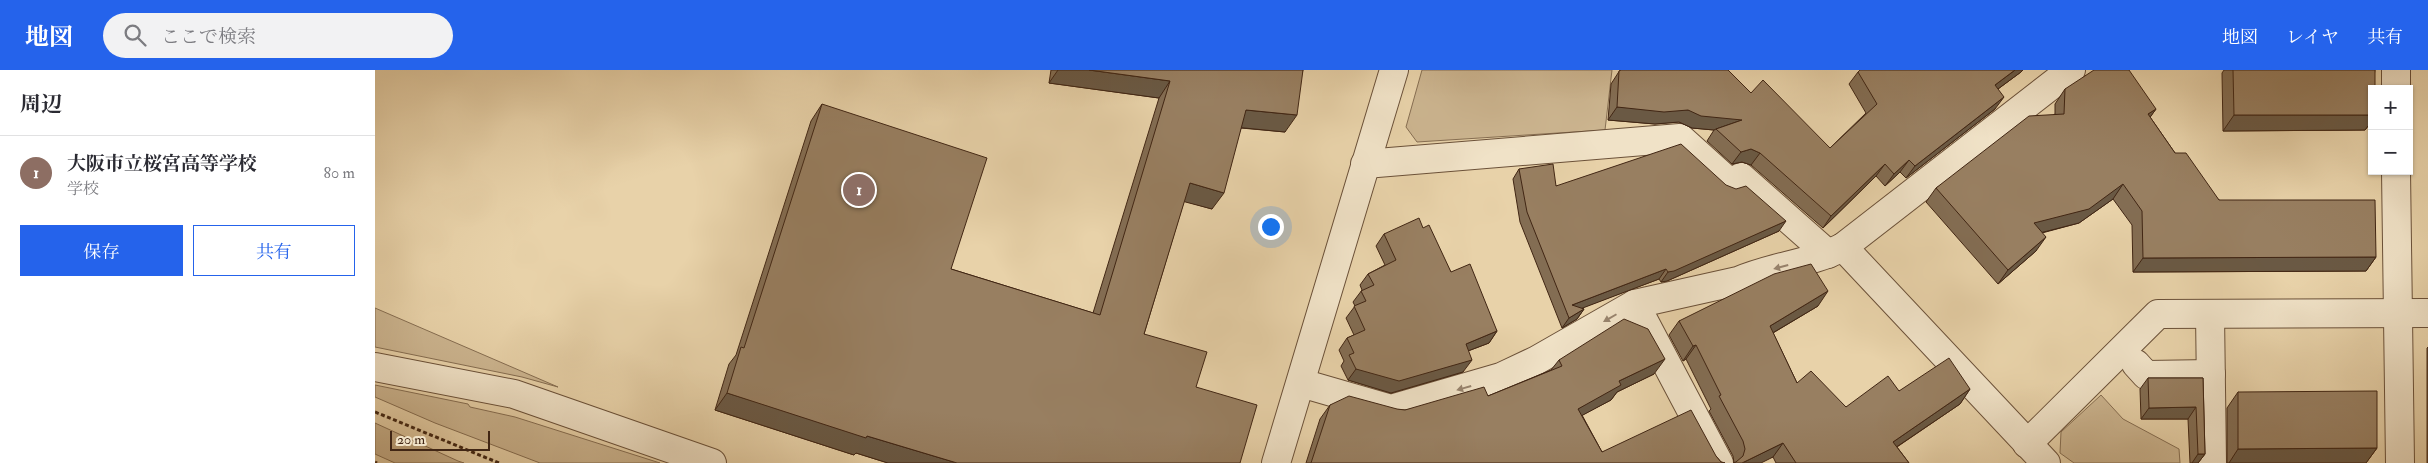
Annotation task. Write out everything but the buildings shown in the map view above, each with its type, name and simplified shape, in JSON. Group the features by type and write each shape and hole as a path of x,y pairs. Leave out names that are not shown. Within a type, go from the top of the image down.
{"street":[{"path":"1276,463 1394,70"},
{"path":"1301,384 1391,409 1501,377 1537,360 1635,304 1738,281 1836,250 2071,70"},
{"path":"2396,70 2396,85"},
{"path":"1365,164 1680,138 1730,183 1741,177 1836,250 2046,463"},
{"path":"2396,175 2400,463"},
{"path":"1635,304 1719,463"},
{"path":"2027,444 2158,314 2428,313"},
{"path":"2210,314 2212,463"},
{"path":"2136,364 2146,375 2211,374"},
{"path":"375,367 514,394 712,463"}],"path":[{"path":"375,412 499,463"}],"shaded area":[{"path":"1422,70 1612,70 1605,130 1417,142 1406,127"},
{"path":"375,308 558,387 522,377 375,347"},
{"path":"375,385 468,404 470,407 515,417 660,463 540,463 435,423 375,397"},
{"path":"2101,395 2123,419 2179,449 2180,463 2074,463 2060,453 2061,432"},
{"path":"375,423 464,463 395,463 375,454"}],"place":[{"name":"大阪市立桜宮高等学校","path":"859,190"}]}
